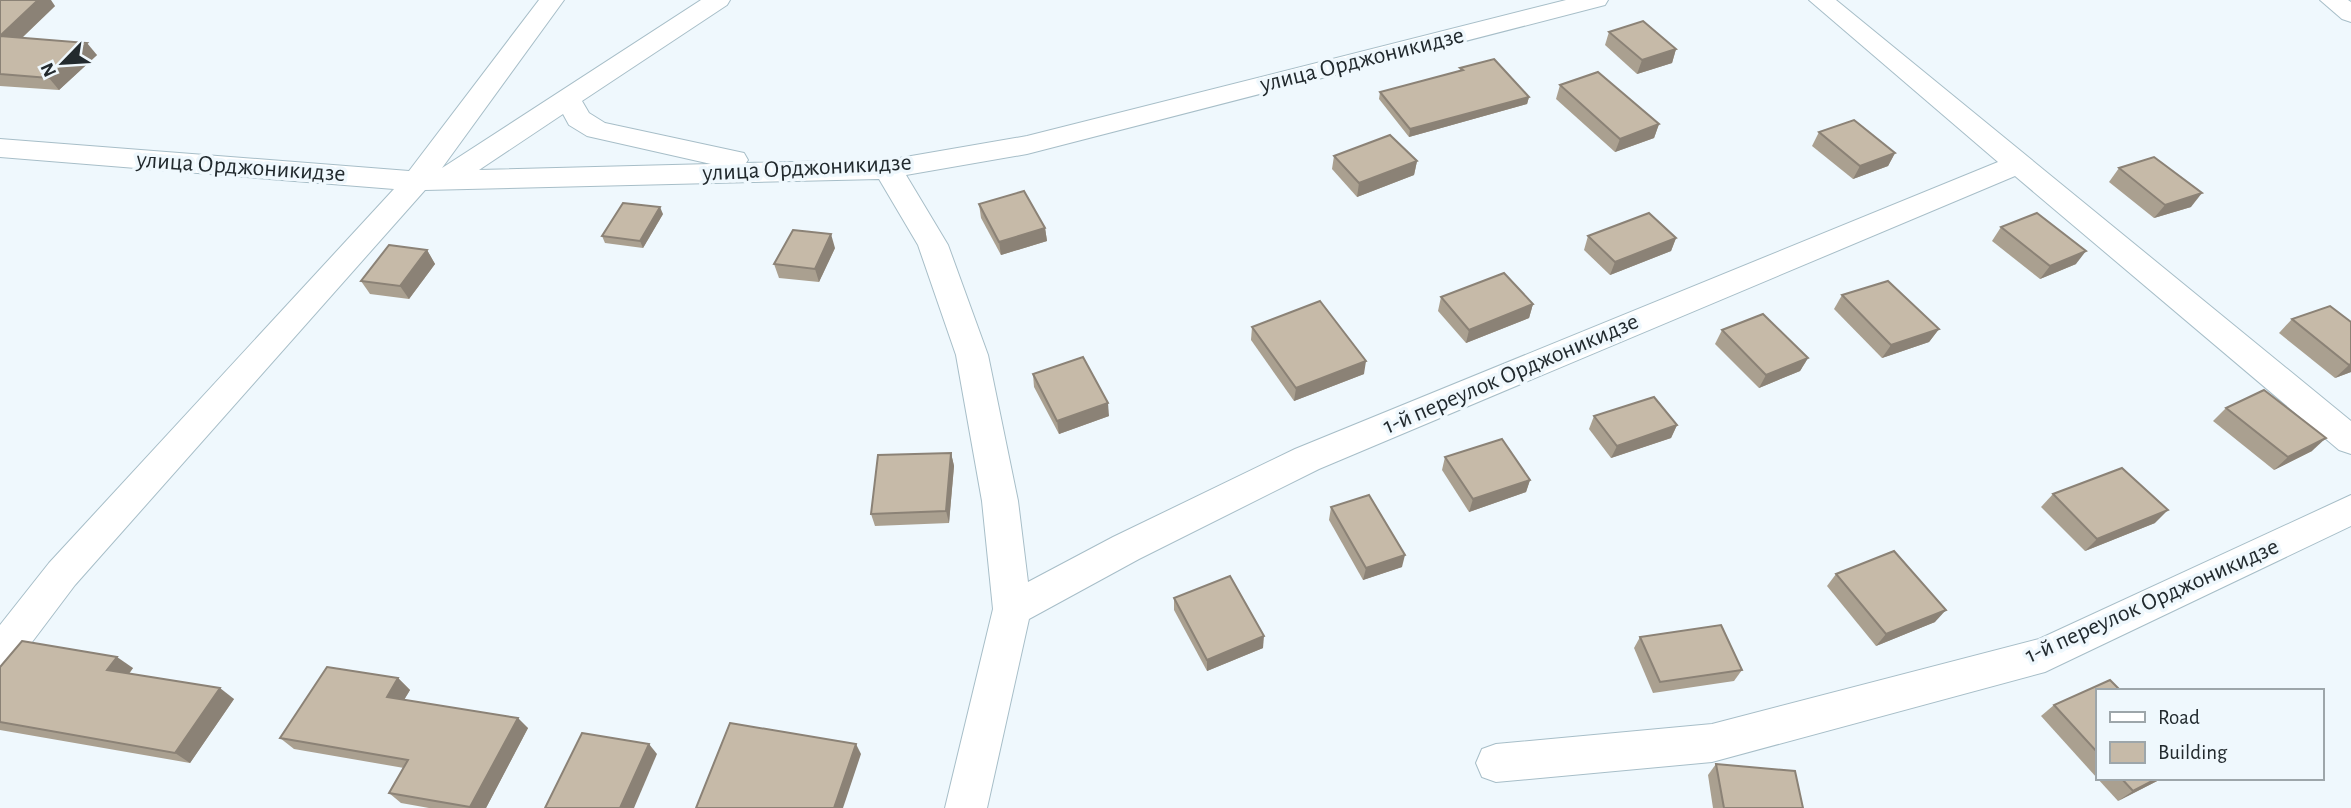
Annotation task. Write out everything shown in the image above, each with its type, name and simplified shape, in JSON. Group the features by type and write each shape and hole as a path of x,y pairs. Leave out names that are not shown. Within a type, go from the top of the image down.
{"street":[{"path":"0,654 62,574 431,180 552,0"},
{"path":"431,180 567,99 718,0"},
{"name":"улица Орджоникидзе","path":"0,148 431,180 887,169 1027,145 1597,0"},
{"path":"1821,0 2021,163 2351,440"},
{"path":"2332,0 2351,14"},
{"path":"567,99 579,118 597,130 787,171"},
{"name":"1-й переулок Орджоникидзе","path":"1012,608 1126,548 1307,459 2021,163"},
{"path":"887,169 933,245 972,355 1000,501 1012,608 966,808"},
{"name":"1-й переулок Орджоникидзе","path":"1496,763 1712,743 2045,654 2351,510"}],"building":[{"path":"0,0 38,0 0,36"},
{"path":"1643,21 1676,49 1642,60 1609,32"},
{"path":"0,36 87,43 49,78 0,74"},
{"path":"1494,59 1529,97 1410,129 1380,92 1463,70 1460,68"},
{"path":"1598,72 1659,124 1620,139 1560,85"},
{"path":"1854,120 1895,153 1860,166 1819,132"},
{"path":"1390,135 1417,161 1359,183 1334,156"},
{"path":"2154,157 2202,193 2165,205 2119,168"},
{"path":"1024,191 1045,228 999,242 979,204"},
{"path":"623,203 660,207 640,241 602,236"},
{"path":"1649,213 1676,238 1615,262 1588,236"},
{"path":"2037,213 2086,251 2050,266 2001,227"},
{"path":"793,230 831,234 815,269 774,264"},
{"path":"389,245 427,250 400,286 361,281"},
{"path":"1504,273 1533,304 1469,330 1441,297"},
{"path":"1888,281 1939,329 1891,345 1842,295"},
{"path":"1320,301 1366,361 1296,388 1252,327"},
{"path":"2330,306 2351,322 2349,365 2292,319"},
{"path":"1763,314 1808,358 1766,375 1722,330"},
{"path":"1083,357 1108,403 1057,421 1033,374"},
{"path":"2264,390 2326,438 2288,457 2226,408"},
{"path":"1654,397 1677,425 1617,446 1594,416"},
{"path":"1502,439 1530,480 1473,499 1445,457"},
{"path":"951,453 946,511 871,514 878,455"},
{"path":"2122,468 2168,510 2097,539 2053,494"},
{"path":"1369,495 1405,555 1366,568 1331,507"},
{"path":"1894,551 1946,610 1886,634 1836,574"},
{"path":"1230,576 1264,636 1207,660 1174,598"},
{"path":"1721,625 1742,670 1660,682 1640,637"},
{"path":"22,641 117,657 107,670 220,688 175,753 0,722 0,667"},
{"path":"327,667 398,678 387,697 518,718 470,807 389,793 408,760 280,738"},
{"path":"2110,680 2119,689 2096,689 2096,751 2054,705"},
{"path":"730,723 856,744 834,808 696,808"},
{"path":"582,733 649,744 620,808 545,808"},
{"path":"1716,764 1795,771 1803,808 1724,808"},
{"path":"2123,780 2154,780 2133,791"}]}
